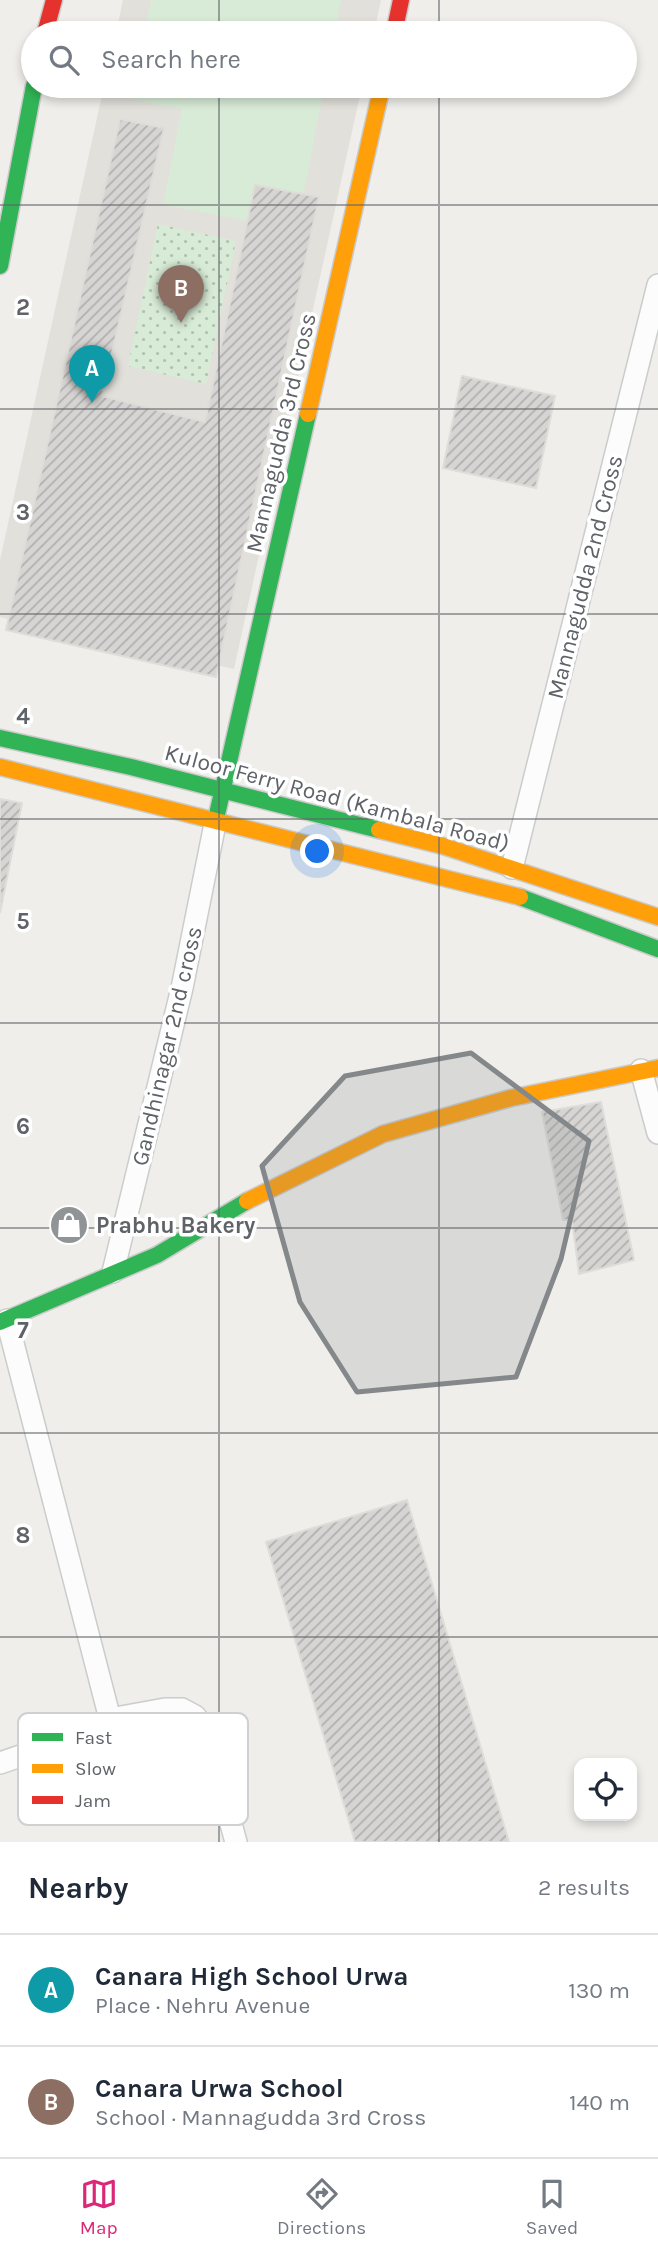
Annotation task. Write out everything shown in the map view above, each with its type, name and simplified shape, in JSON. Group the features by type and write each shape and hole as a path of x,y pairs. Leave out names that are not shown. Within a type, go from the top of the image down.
{"street":[{"path":"48,21 54,0"},
{"path":"397,21 401,0"},
{"path":"0,266 32,98"},
{"name":"Mannagudda 3rd Cross","path":"216,820 379,98"},
{"name":"Mannagudda 2nd Cross","path":"512,868 658,285"},
{"name":"Kuloor Ferry Road (Kambala Road)","path":"0,738 223,790 443,846 658,917"},
{"name":"Kuloor Ferry Road (Kambala Road)","path":"0,767 506,892 658,949"},
{"name":"Gandhinagar 2nd cross","path":"113,1272 181,988 216,820"},
{"path":"108,1713 4,1321 157,1255 257,1195 383,1134 511,1098 650,1069 658,1133"},
{"path":"153,1713 182,1709 189,1713"},
{"path":"0,1763 18,1757"},
{"path":"231,1825 236,1842"}],"highlighted area":[{"path":"471,1053 589,1141 561,1259 516,1377 357,1392 300,1302 262,1166 345,1076"}],"shaded area":[{"path":"123,0 381,0 377,21 119,21"},
{"path":"101,98 359,98 234,669 0,617 0,560"}],"green space":[{"path":"151,0 341,0 337,21 147,21"},
{"path":"322,98 297,230 163,205 182,109 132,99"},
{"path":"158,224 236,241 206,384 128,366"}],"building":[{"path":"120,119 164,128 102,396 205,422 255,185 319,197 216,677 6,630"},
{"path":"462,376 555,396 536,488 443,468"},
{"path":"0,799 22,803 0,913"},
{"path":"601,1102 634,1260 579,1274 572,1220 563,1220 542,1112"},
{"path":"407,1500 509,1842 355,1842 266,1542"}],"traffic: fast":[{"path":"0,266 32,98"},
{"path":"216,819 308,414"},
{"path":"0,738 131,767 379,830"},
{"path":"520,897 658,949"},
{"path":"0,1322 157,1255 247,1201"}],"traffic: slow":[{"path":"308,414 379,98"},
{"path":"0,767 520,897"},
{"path":"379,830 443,846 658,917"},
{"path":"247,1201 383,1134 511,1098 658,1068"}],"traffic: jam":[{"path":"48,21 54,0"},
{"path":"397,21 401,0"}],"place":[{"name":"Canara Urwa School","path":"181,323"},
{"name":"Canara High School Urwa","path":"92,403"},
{"name":"Prabhu Bakery","path":"69,1225"}]}
